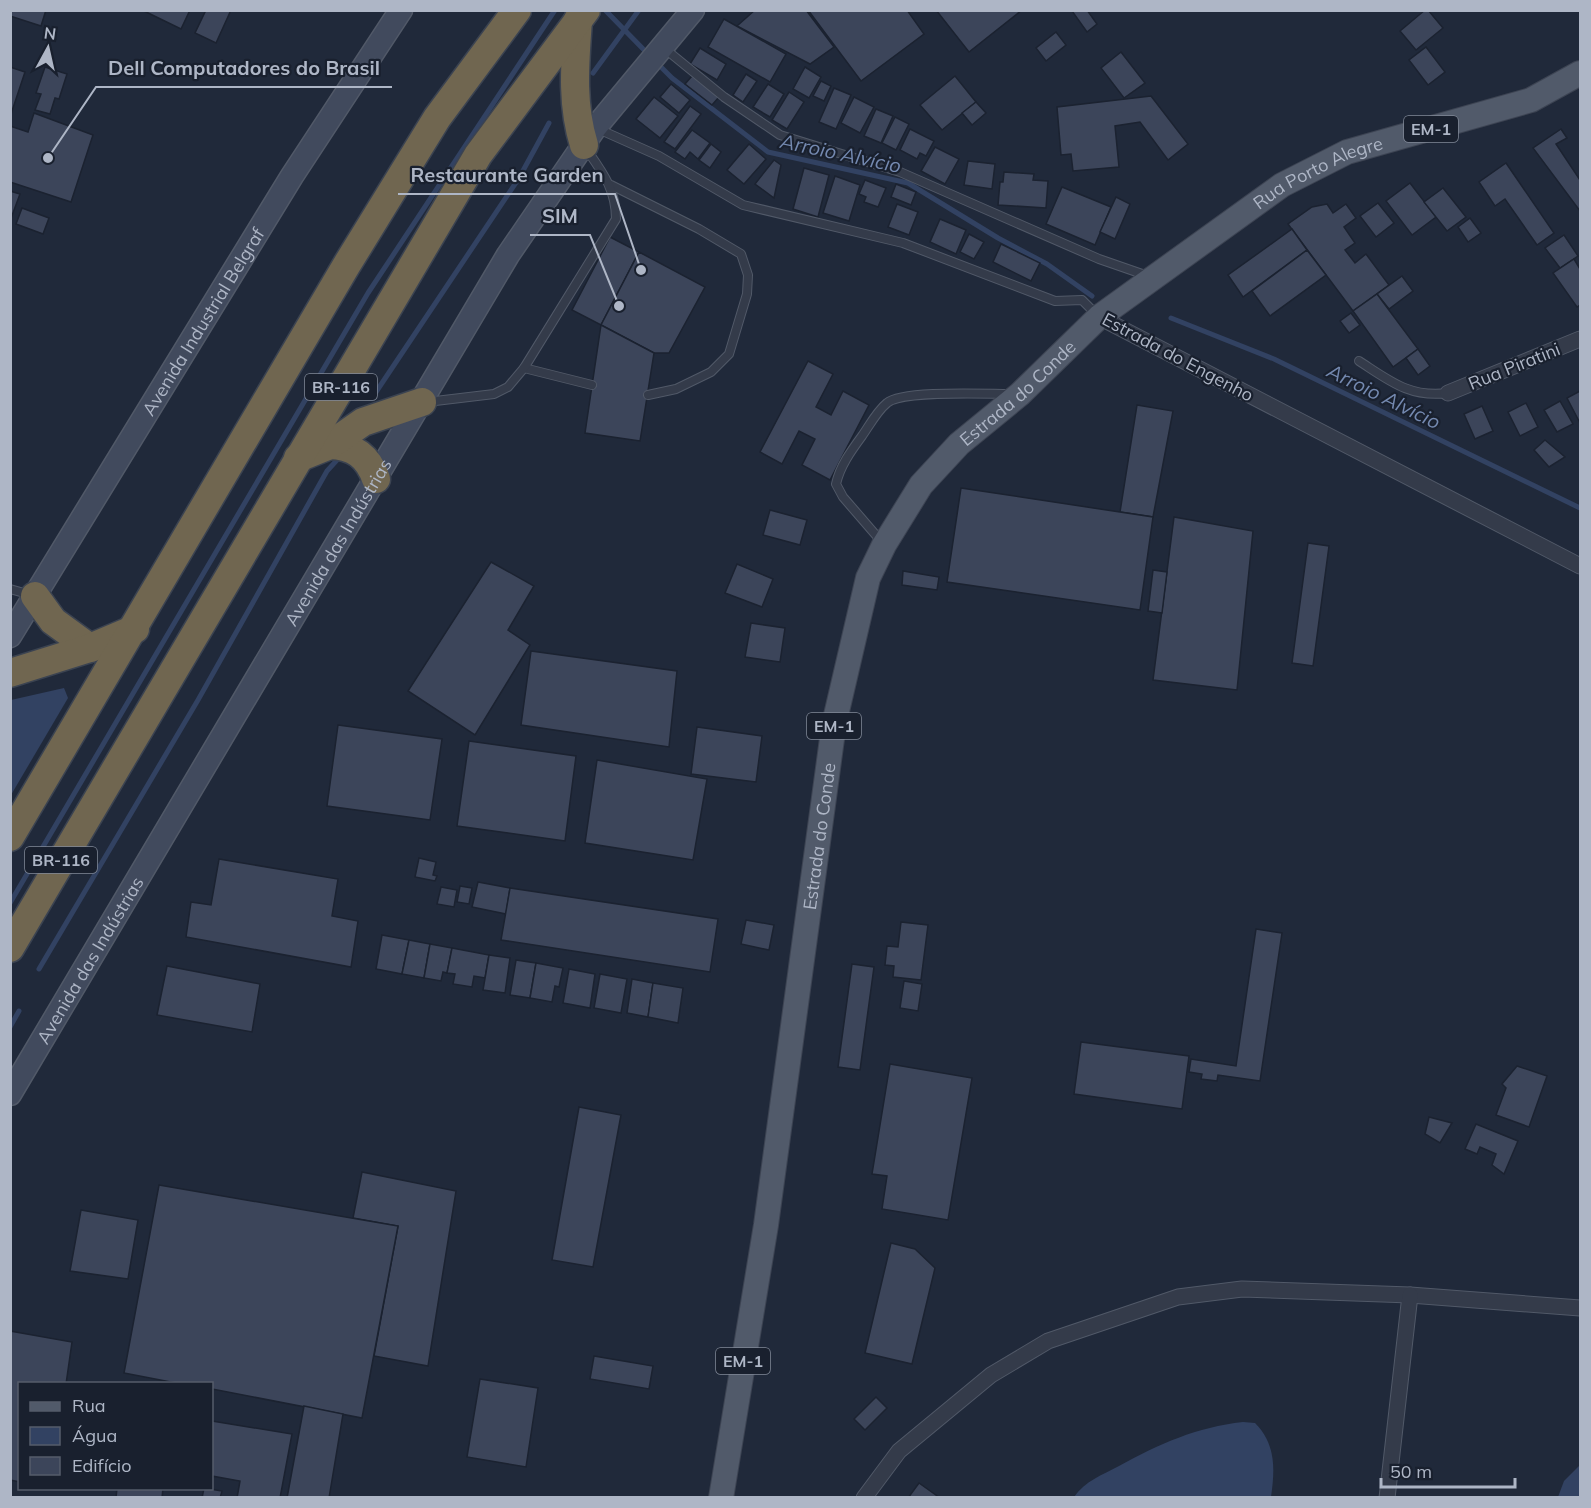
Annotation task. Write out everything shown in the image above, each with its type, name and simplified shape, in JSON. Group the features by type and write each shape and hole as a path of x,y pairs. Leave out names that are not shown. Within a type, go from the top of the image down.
{"highway":[{"name":"BR-116","path":"10,837 135,629 340,276 437,118 517,10"},
{"path":"583,14 573,81 577,123 589,136"},
{"name":"BR-116","path":"10,948 478,155 583,14"},
{"path":"298,458 330,445 363,422 422,402"},
{"path":"330,445 354,449 368,462 376,478"},
{"path":"23,593 53,621 90,648"},
{"path":"10,673 90,648 135,629"}],"main road":[{"name":"Avenida Industrial Belgraf","path":"10,636 23,593 400,10"},
{"name":"Avenida das Indústrias","path":"10,1094 508,255 589,136 693,10"},
{"name":"Rua Porto Alegre","path":"1149,283 1282,185 1347,152 1531,100 1581,73"},
{"name":"Estrada do Conde","path":"721,1497 766,1225 834,724 868,578 884,545 921,485 959,444 1020,393 1099,317 1149,283"}],"street":[{"name":"Estrada do Engenho","path":"1099,317 1581,566"},
{"name":"Rua Piratini","path":"1448,393 1581,339"},
{"path":"864,1497 899,1451 982,1382 1058,1338 1178,1297 1242,1289 1410,1295 1581,1308"},
{"path":"1387,1497 1410,1295"}],"lane":[{"path":"662,48 724,97 780,135 900,172 1149,283"},
{"path":"422,402 494,394 508,387 524,368 616,219 616,204 611,185 589,136"},
{"name":"Estrada do Engenho","path":"589,136 659,156 743,205 903,243 1055,301 1082,300 1099,317"},
{"path":"611,185 699,229 741,254 748,275 747,294 729,354 711,372 676,389 648,395"},
{"path":"1359,361 1398,386 1426,396 1448,393"},
{"path":"524,368 592,385"},
{"path":"884,545 843,497 836,484 838,473 853,448 886,403 898,397 920,395 1020,393"}],"water":[{"path":"64,688 68,698 11,795 11,700"},
{"path":"1243,1422 1255,1423 1267,1439 1273,1467 1271,1497 1074,1497 1094,1479 1164,1444 1194,1432"},
{"path":"1580,1465 1580,1497 1558,1497 1564,1481"}],"building":[{"path":"10,10 46,10 41,26 10,16"},
{"path":"142,10 190,10 181,29"},
{"path":"206,10 231,10 216,43 195,33"},
{"path":"755,10 806,10 834,47 810,64 737,26"},
{"path":"808,10 907,10 924,34 861,81"},
{"path":"936,10 1022,10 969,52"},
{"path":"1087,10 1097,24 1087,32 1072,11"},
{"path":"1425,10 1428,10 1443,28 1416,50 1400,31"},
{"path":"724,19 786,54 770,82 708,47"},
{"path":"1056,32 1066,45 1046,61 1036,48"},
{"path":"1426,47 1445,72 1428,85 1409,60"},
{"path":"700,48 726,64 717,80 690,64"},
{"path":"1121,52 1145,83 1124,98 1101,68"},
{"path":"10,67 25,72 10,117"},
{"path":"45,67 67,74 59,99 55,98 50,114 35,110 41,94 36,93"},
{"path":"805,67 821,77 809,98 793,89"},
{"path":"746,74 757,81 743,102 733,95"},
{"path":"692,76 719,97 712,105 685,84"},
{"path":"955,76 976,102 942,130 920,105"},
{"path":"821,81 831,86 824,101 813,96"},
{"path":"671,84 690,100 679,113 660,97"},
{"path":"768,84 784,94 770,117 753,107"},
{"path":"834,88 851,95 836,129 819,122"},
{"path":"789,92 804,102 787,129 772,120"},
{"path":"1151,96 1188,144 1168,160 1140,122 1115,126 1119,167 1073,171 1071,154 1061,155 1057,107"},
{"path":"654,97 678,116 660,138 636,119"},
{"path":"854,97 874,107 860,133 841,123"},
{"path":"976,102 986,113 972,125 962,113"},
{"path":"690,106 701,114 675,149 664,142"},
{"path":"876,109 893,116 881,143 864,136"},
{"path":"34,113 93,135 71,202 10,182 10,126 28,132"},
{"path":"895,117 909,124 896,150 882,143"},
{"path":"910,129 934,141 926,156 920,153 917,159 900,150"},
{"path":"1561,129 1567,138 1556,144 1580,180 1580,211 1533,148"},
{"path":"692,130 710,143 698,159 690,152 685,159 675,152"},
{"path":"711,144 721,152 710,168 699,160"},
{"path":"749,144 766,159 744,184 727,170"},
{"path":"935,147 959,159 945,184 921,171"},
{"path":"774,160 781,165 774,198 755,184"},
{"path":"968,161 995,164 992,189 964,185"},
{"path":"1506,163 1554,233 1537,245 1505,199 1495,206 1479,182"},
{"path":"804,168 829,175 818,217 793,209"},
{"path":"1004,172 1034,174 1033,180 1048,181 1046,208 998,205 1000,182 1003,182"},
{"path":"835,176 860,185 849,221 823,213"},
{"path":"865,180 886,188 878,207 864,202 866,197 859,194"},
{"path":"1410,183 1436,217 1412,235 1386,201"},
{"path":"896,184 916,192 911,205 891,197"},
{"path":"1062,187 1111,207 1095,245 1046,224"},
{"path":"1443,188 1466,217 1447,231 1424,202"},
{"path":"10,191 20,194 10,221"},
{"path":"1116,197 1130,204 1115,239 1100,232"},
{"path":"1378,203 1394,223 1376,237 1360,216"},
{"path":"897,204 918,212 909,235 888,227"},
{"path":"1327,204 1333,213 1346,204 1356,218 1344,227 1355,243 1345,250 1355,263 1366,254 1389,285 1353,311 1288,224 1312,207"},
{"path":"22,208 49,218 43,234 16,224"},
{"path":"1470,218 1481,233 1468,242 1458,227"},
{"path":"940,219 966,230 956,254 930,242"},
{"path":"1292,229 1307,250 1243,297 1228,275"},
{"path":"969,234 984,242 974,259 960,252"},
{"path":"1564,235 1578,256 1560,268 1545,248"},
{"path":"610,237 639,252 601,325 572,310"},
{"path":"1001,244 1040,263 1031,281 993,262"},
{"path":"1307,250 1326,275 1270,316 1252,291"},
{"path":"639,252 705,287 669,353 654,353 601,325"},
{"path":"1574,259 1580,269 1580,305 1577,307 1553,273"},
{"path":"1402,276 1413,291 1389,309 1377,294"},
{"path":"1377,294 1418,349 1393,367 1353,311"},
{"path":"1351,313 1360,325 1349,333 1340,321"},
{"path":"601,325 654,353 640,441 585,433"},
{"path":"1418,349 1430,366 1418,375 1406,358"},
{"path":"808,361 833,374 816,407 831,415 843,391 869,405 830,480 802,465 815,439 799,431 782,464 760,452"},
{"path":"1580,391 1580,423 1567,398"},
{"path":"1560,401 1573,424 1557,432 1544,410"},
{"path":"1526,403 1538,427 1520,436 1508,412"},
{"path":"1137,405 1173,411 1153,517 1120,512"},
{"path":"1482,406 1493,431 1475,439 1464,414"},
{"path":"1545,440 1565,457 1549,467 1534,450"},
{"path":"961,488 1153,517 1140,610 947,582"},
{"path":"770,510 807,520 800,545 763,535"},
{"path":"1174,517 1253,531 1237,690 1153,680"},
{"path":"1308,543 1329,546 1313,666 1292,663"},
{"path":"491,562 534,586 508,630 530,645 475,735 408,691"},
{"path":"737,564 773,579 762,607 725,593"},
{"path":"1153,570 1167,572 1162,613 1148,611"},
{"path":"903,571 939,577 937,590 902,585"},
{"path":"751,623 785,628 780,662 745,657"},
{"path":"531,651 677,671 669,747 521,725"},
{"path":"338,725 442,739 430,820 327,806"},
{"path":"697,727 762,736 756,782 691,774"},
{"path":"469,741 576,756 565,841 457,826"},
{"path":"597,760 707,779 693,860 585,843"},
{"path":"419,858 436,862 433,875 437,876 435,881 415,877"},
{"path":"219,859 338,879 332,916 358,921 351,967 186,937 191,902 211,905"},
{"path":"478,882 510,888 506,914 472,907"},
{"path":"460,886 472,888 469,904 457,902"},
{"path":"441,887 457,890 454,907 437,904"},
{"path":"510,888 718,919 710,972 501,940"},
{"path":"746,920 774,925 769,950 741,944"},
{"path":"901,922 928,925 921,980 893,977 894,966 885,965 887,946 898,947"},
{"path":"1256,929 1282,933 1260,1081 1218,1075 1217,1081 1201,1079 1202,1074 1189,1072 1191,1059 1236,1066"},
{"path":"382,935 409,940 402,974 376,969"},
{"path":"409,940 430,944 424,978 402,974"},
{"path":"430,944 452,948 447,973 443,972 441,981 424,978"},
{"path":"452,948 489,955 485,978 474,976 472,987 453,984 455,974 447,973"},
{"path":"489,955 510,958 505,993 483,990"},
{"path":"516,960 536,963 530,998 510,995"},
{"path":"536,963 563,968 559,987 555,986 552,1002 530,998"},
{"path":"852,964 874,967 860,1070 838,1067"},
{"path":"167,966 260,984 252,1032 157,1015"},
{"path":"569,969 595,974 590,1008 563,1003"},
{"path":"600,974 627,979 621,1013 594,1008"},
{"path":"632,979 653,983 648,1017 627,1013"},
{"path":"904,981 922,984 918,1011 900,1008"},
{"path":"653,983 683,988 678,1023 648,1017"},
{"path":"1081,1042 1189,1056 1182,1109 1074,1094"},
{"path":"890,1064 972,1078 948,1220 882,1209 887,1176 872,1174"},
{"path":"1517,1066 1547,1076 1529,1127 1496,1115 1506,1088 1502,1084"},
{"path":"579,1107 621,1115 593,1267 552,1260"},
{"path":"1429,1117 1452,1123 1440,1143 1425,1134"},
{"path":"1476,1124 1518,1141 1504,1174 1492,1165 1496,1154 1480,1147 1477,1154 1465,1149"},
{"path":"362,1172 456,1191 428,1366 374,1356 398,1226 353,1218"},
{"path":"159,1185 398,1226 362,1418 213,1389 213,1382 171,1382 124,1373"},
{"path":"81,1210 138,1220 128,1279 70,1271"},
{"path":"891,1243 915,1249 935,1268 912,1364 865,1353"},
{"path":"10,1331 72,1342 66,1382 18,1382 18,1482 10,1480"},
{"path":"594,1356 653,1366 649,1389 590,1379"},
{"path":"480,1379 538,1388 526,1467 467,1457"},
{"path":"876,1397 887,1408 865,1430 854,1419"},
{"path":"304,1406 343,1414 329,1498 287,1498"},
{"path":"213,1421 292,1434 280,1498 237,1498 240,1481 213,1476"},
{"path":"919,1483 940,1498 908,1498"},
{"path":"117,1490 163,1490 162,1498 116,1498"},
{"path":"204,1490 222,1491 220,1498 202,1498"}],"waterway":[{"path":"10,903 368,293 555,10"},
{"name":"Arroio Alvício","path":"605,10 648,54"},
{"path":"593,73 639,10"},
{"name":"Arroio Alvício","path":"657,63 672,78 768,152 908,183 998,238 1047,264 1092,296"},
{"path":"376,392 519,178 549,123"},
{"name":"Arroio Alvício","path":"1171,318 1274,359 1580,508"},
{"path":"39,969 198,700 327,471 337,460"},
{"path":"10,1027 19,1011"}],"place":[{"name":"Dell Computadores do Brasil","path":"48,158"},
{"name":"Restaurante Garden","path":"641,270"},
{"name":"SIM","path":"619,306"}]}
